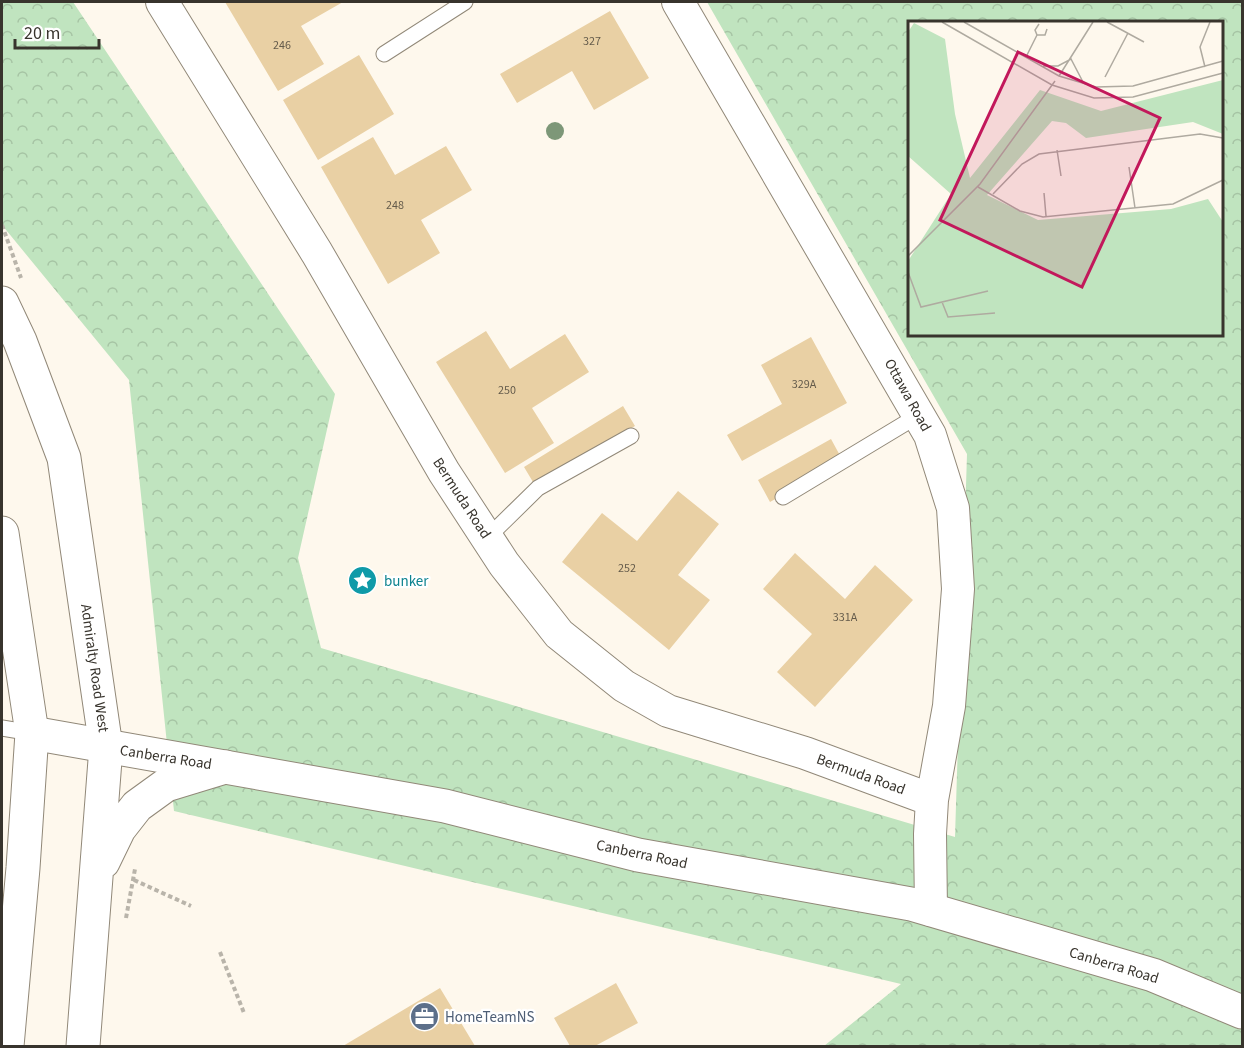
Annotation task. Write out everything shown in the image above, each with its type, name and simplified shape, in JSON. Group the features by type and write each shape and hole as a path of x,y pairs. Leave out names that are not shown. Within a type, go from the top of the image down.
{"main road":[{"name":"Admiralty Road West","path":"2,303 20,341 64,458 106,747 83,1047"},
{"path":"2,548 16,730 23,867 7,989 8,1047"},
{"name":"Canberra Road","path":"16,730 445,806 638,855 911,904 1153,975 1242,1012"},
{"path":"97,874 119,829 137,806 166,785 225,766"},
{"path":"2,816 23,867"}],"street":[{"name":"Bermuda Road","path":"162,2 317,253 444,472 504,564 559,634 624,687 668,711 805,753 933,800"},
{"name":"Ottawa Road","path":"678,2 930,435 953,508 958,589 949,706 933,800 930,834 931,910"}],"lane":[{"path":"384,54 465,2"},
{"path":"783,497 919,415"},
{"path":"487,538 538,488 631,436"}],"path":[{"path":"134,880 191,906"},
{"path":"220,952 243,1012"}],"green space":[{"path":"2,2 73,2 335,394 298,558 321,648 955,837 967,454 707,2 1242,2 1242,1046 824,1046 901,984 174,811 129,380 2,225"}],"building":[{"path":"225,2 343,2 301,26 324,64 278,91"},
{"path":"610,11 649,78 594,110 572,71 517,103 500,74"},
{"path":"359,55 394,114 318,160 283,100"},
{"path":"373,137 395,175 446,146 472,190 421,220 440,253 388,284 321,167"},
{"path":"486,331 510,369 565,334 589,372 532,408 554,443 505,473 436,362"},
{"path":"811,337 847,403 742,461 727,435 782,404 761,365"},
{"path":"623,406 635,426 536,487 524,467"},
{"path":"831,439 843,461 770,502 758,480"},
{"path":"678,491 719,524 678,575 710,600 669,650 562,562 602,513 637,541"},
{"path":"795,553 845,599 875,565 913,600 815,707 777,672 812,634 763,589"},
{"path":"616,983 638,1023 595,1046 570,1046 554,1018"},
{"name":"HomeTeamNS","path":"440,988 475,1046 343,1046"}],"place":[{"name":"bunker","path":"363,581"},
{"name":"HomeTeamNS","path":"424,1017"}]}
